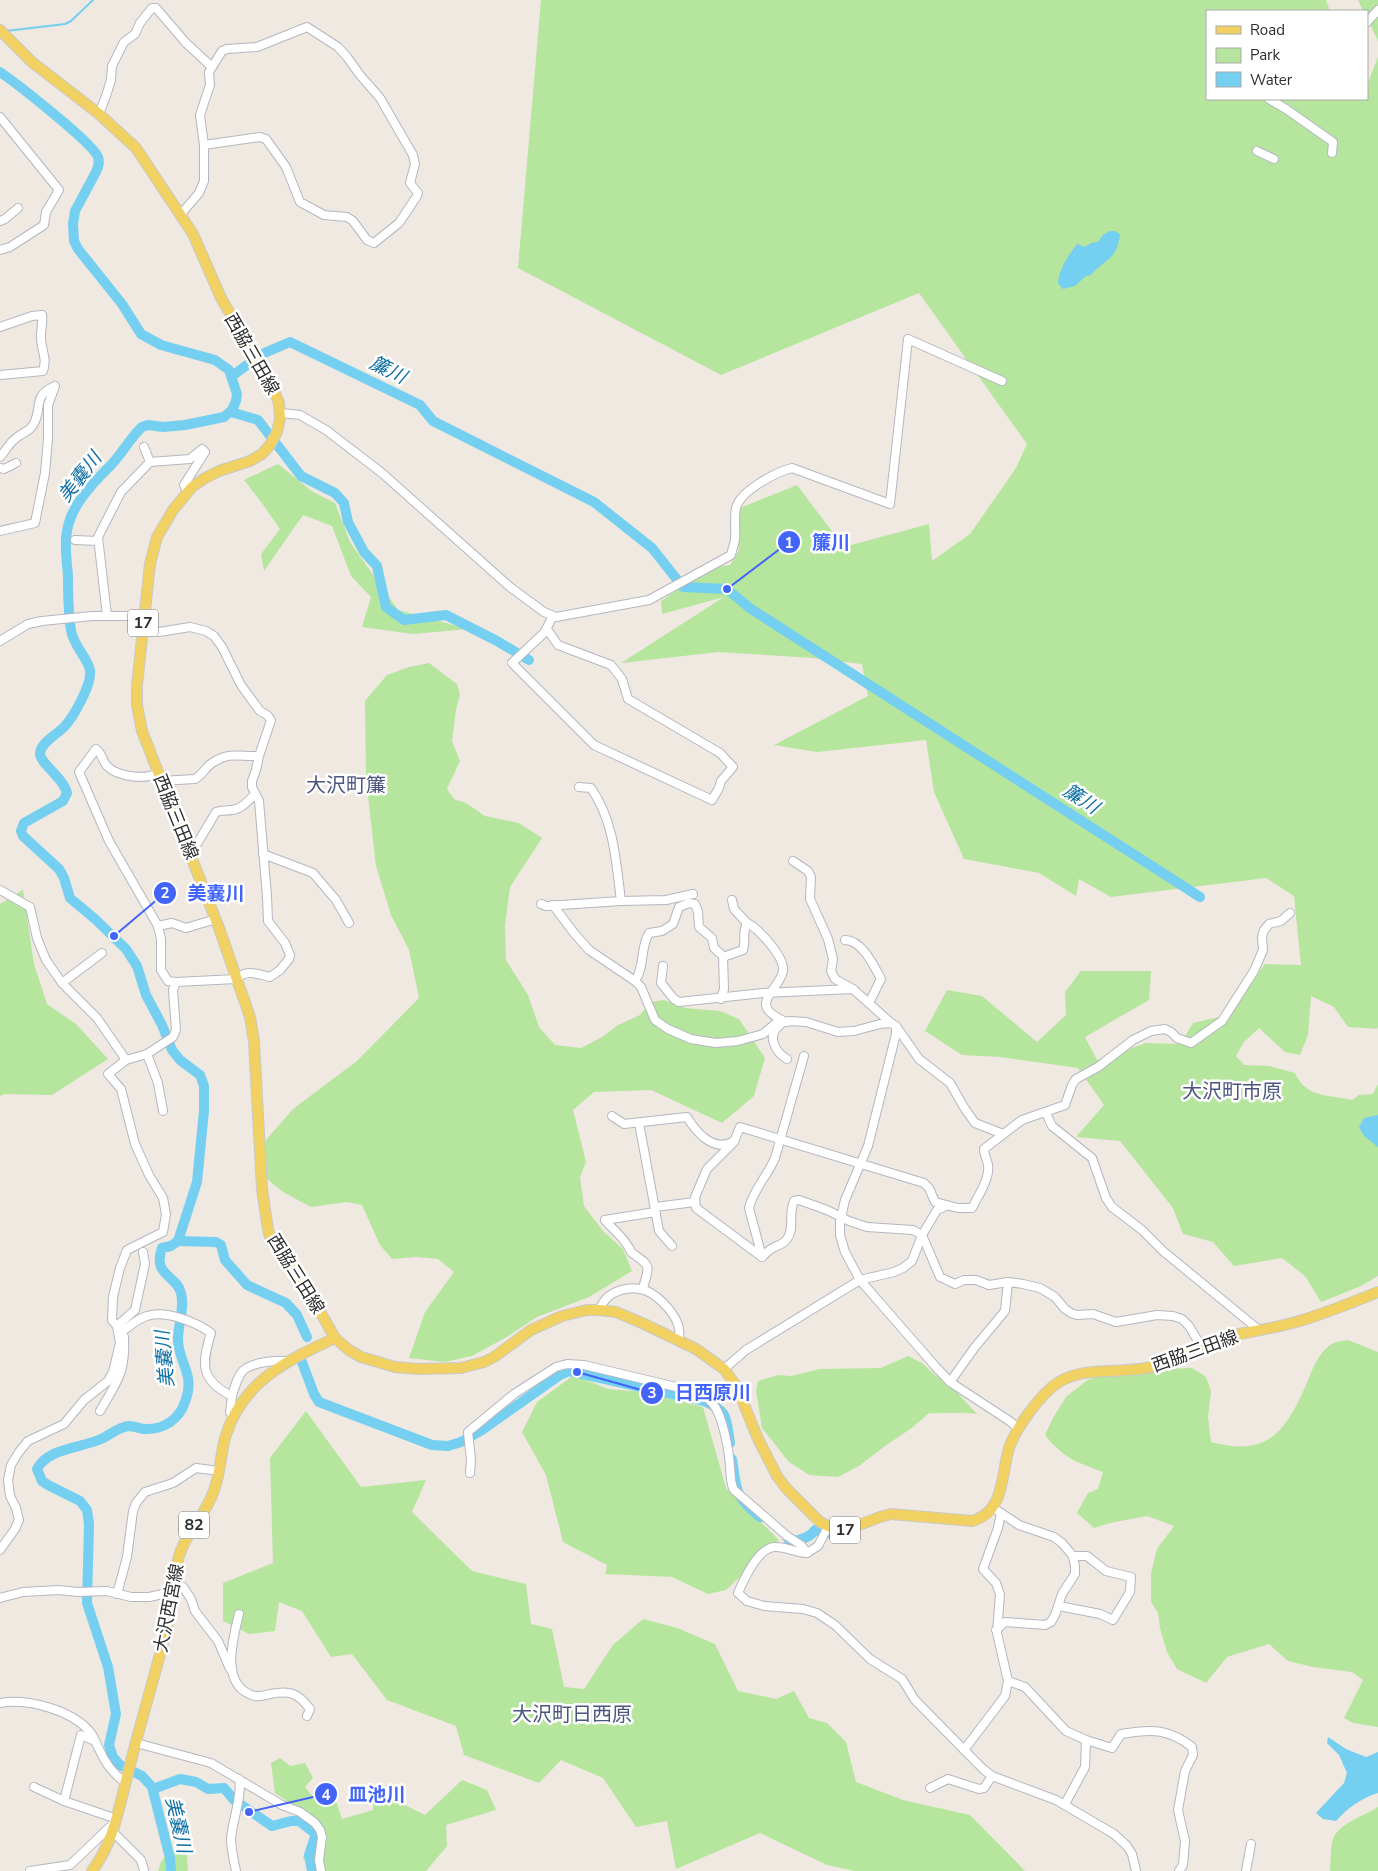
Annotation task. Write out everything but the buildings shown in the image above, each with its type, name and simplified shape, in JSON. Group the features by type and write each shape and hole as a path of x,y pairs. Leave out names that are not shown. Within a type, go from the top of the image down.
{"main road":[{"name":"西脇三田線","path":"0,30 32,62 99,114 136,148 193,234 228,313 276,393 281,413 277,432 270,445 262,454 204,478 187,492 164,523 157,537 150,564 136,705 142,732 216,919 250,1017 254,1041 263,1194 271,1240 300,1276 335,1338 361,1357 385,1365 418,1369 473,1366 494,1357 531,1330 574,1312 599,1310 628,1317 679,1340 706,1355 724,1369 737,1387 758,1439 776,1476 812,1514 828,1526"},
{"name":"西脇三田線","path":"997,1511 1009,1448 1018,1429 1047,1392 1066,1378 1088,1373 1154,1367 1201,1346 1233,1335 1296,1322 1378,1292"},
{"name":"大沢西宮線","path":"92,1871 100,1861 115,1824 160,1656 182,1548 190,1531 208,1505 216,1486 224,1441 233,1417 255,1387 270,1373 286,1361 335,1338"},
{"name":"17","path":"828,1526 837,1530 852,1529 873,1519 891,1514 972,1521 997,1511"}],"street":[{"path":"99,114 109,88 112,66 124,42 135,34 140,23 152,8 156,8 186,43 212,66"},
{"path":"1368,21 1378,10"},
{"path":"181,214 199,193 204,181 204,145 200,115 210,85 209,72 222,51 226,48 257,47 307,27 338,47 380,98 413,155 415,164 410,183 418,192 399,222 374,243 371,243 347,217 324,215 300,202 286,167 266,139 260,137 204,145"},
{"path":"1270,100 1333,142 1332,153"},
{"path":"0,117 59,190 46,212 44,225 10,247 0,250"},
{"path":"1257,151 1274,159"},
{"path":"0,221 5,220 18,208"},
{"path":"0,327 32,316 42,315 41,335 46,361 44,371 0,376"},
{"path":"281,413 300,416 326,430 382,473 510,588 556,617 649,600 731,555 736,507 740,499 759,484 784,470 792,468 890,504 908,339 1002,381"},
{"path":"0,457 14,438 28,432 36,421 40,397 46,390 55,386 48,405 45,473 35,522 0,532"},
{"path":"187,492 184,486 205,452 198,441"},
{"path":"144,447 150,462"},
{"path":"107,616 98,537 121,492 150,462 190,459 202,449"},
{"path":"0,468 16,462"},
{"path":"75,540 98,541"},
{"path":"0,641 28,624 48,620 92,616 144,616"},
{"path":"547,629 558,645 611,665 622,678 628,699 720,753 733,767 721,781 712,800 594,745 512,663 547,629 553,616"},
{"path":"143,627 159,632 190,627 206,631 214,636 250,697 271,720 259,756 252,787 259,801 268,921 285,943 290,955 280,970 270,977 247,972 236,979 168,981 160,970 162,939 158,926 109,841 78,772 96,749 100,752 107,766 123,774 195,779 210,764 225,755 259,756"},
{"path":"579,787 592,788 602,805 613,839 621,900"},
{"path":"189,849 197,844 216,812 242,807 256,794"},
{"path":"263,854 313,873 336,900 349,923"},
{"path":"793,862 808,871 812,877 810,899 828,939 832,963 831,971 835,980 852,989 869,1003 893,1025 920,1059 950,1083 975,1123 1003,1134"},
{"path":"0,890 30,907 37,938 46,960 62,983 97,1018 126,1060"},
{"path":"541,904 666,900 693,894"},
{"path":"732,900 734,909 772,946 782,962 783,971 766,1001 769,1010 779,1019 786,1022"},
{"path":"635,981 641,972 643,948 649,933 662,931 673,924 679,907 689,903 695,904 700,927 712,938 714,948 723,956 724,989 721,998"},
{"path":"553,905 589,950 642,987 655,1020 668,1029 691,1039 716,1043 738,1041 757,1036 775,1024 786,1022 806,1022 838,1032 854,1031 880,1024 893,1025"},
{"path":"762,1257 696,1208 695,1197 707,1168 734,1142 740,1127 924,1182 935,1202 946,1206 972,1208 987,1173 988,1164 984,1157 984,1149 1022,1120 1065,1105 1076,1079 1098,1068 1133,1040 1151,1031 1164,1029 1171,1032 1177,1038 1191,1043 1222,1021 1254,971 1263,950 1262,937 1264,930 1269,924 1282,921 1290,913"},
{"path":"158,926 172,923 186,928 216,919"},
{"path":"723,956 743,950 746,943 745,927 747,923"},
{"path":"844,940 849,940 860,948 872,962 881,979 869,1003"},
{"path":"62,983 102,953"},
{"path":"824,954 832,963"},
{"path":"663,966 661,983 674,999 679,1002 769,993 852,989"},
{"path":"100,1411 120,1378 125,1353 120,1328 112,1320 113,1297 120,1268 127,1250 163,1232 166,1214 163,1198 149,1175 135,1144 121,1089 108,1074 126,1060 156,1050 172,1037 176,1030 173,990 176,982"},
{"path":"786,1022 776,1028 772,1036 773,1043 782,1056 787,1059"},
{"path":"893,1025 896,1034 868,1146 845,1200 841,1217 840,1235 845,1252 860,1280 950,1382 1011,1422 1018,1429"},
{"path":"147,1054 158,1083 164,1110"},
{"path":"762,1257 749,1208 751,1201 771,1168 804,1056"},
{"path":"1046,1113 1052,1126 1092,1158 1106,1198 1112,1207 1142,1230 1163,1251 1259,1330"},
{"path":"612,1116 624,1124 687,1117 704,1138 715,1144 726,1145 736,1137"},
{"path":"639,1123 659,1230 672,1246"},
{"path":"762,1257 789,1237 792,1230 791,1208 794,1201 799,1200 866,1227 913,1230 922,1235 940,1277 948,1282 955,1284 964,1280 976,1280 989,1284 1008,1282 1040,1288 1055,1297 1065,1310 1076,1315 1093,1314 1116,1322 1157,1315 1173,1316 1182,1319 1189,1326 1201,1346"},
{"path":"643,1288 648,1266 646,1262 631,1252 630,1246 626,1241 605,1220 695,1202"},
{"path":"724,1369 746,1350 860,1280 903,1268 912,1261 922,1235 938,1210 946,1206"},
{"path":"1,1549 16,1529 19,1520 10,1496 8,1480 11,1465 28,1442 64,1424 84,1400 108,1381 113,1372 118,1353 120,1328 135,1310 145,1264 143,1252"},
{"path":"950,1382 975,1347 1005,1311 1008,1282"},
{"path":"599,1310 604,1299 611,1294 631,1287 643,1288 662,1301 671,1311 679,1328 679,1340"},
{"path":"120,1328 148,1315 173,1316 191,1322 211,1333 204,1357 205,1366 209,1378 216,1386 232,1396"},
{"path":"233,1417 230,1412 232,1396 238,1378 244,1369 252,1364 286,1361"},
{"path":"470,1474 471,1460 468,1432 514,1394 562,1365 584,1365 611,1371 693,1391 713,1403 720,1418 730,1465 731,1484 734,1490 787,1536 801,1545 807,1553"},
{"path":"117,1594 127,1557 133,1511 141,1496 145,1492 173,1483 196,1468 219,1471"},
{"path":"996,1630 1005,1622 1045,1625 1051,1622 1062,1594 1075,1574 1073,1556 1062,1543 1054,1538 1019,1526 997,1511"},
{"path":"964,1750 1004,1696 1008,1681 996,1630 1000,1594 996,1583 983,1569 998,1528 997,1511"},
{"path":"828,1526 818,1546 807,1553 777,1547 769,1548 762,1552 738,1593 748,1600 764,1606 804,1609 817,1614 835,1625 870,1659 902,1679 915,1700 983,1769 992,1776 1065,1804 1122,1840 1132,1854 1136,1871"},
{"path":"1,1549 5,1532"},
{"path":"1058,1606 1100,1614 1113,1620 1130,1592 1131,1577 1106,1571 1087,1556 1073,1556"},
{"path":"0,1598 23,1592 59,1590 78,1592 94,1590 131,1597 148,1597 173,1588 183,1587 195,1611 218,1641 228,1667 232,1670"},
{"path":"239,1614 231,1646 232,1670 239,1685 254,1696 280,1691 297,1695 310,1709 307,1716"},
{"path":"1008,1681 1025,1687 1066,1730 1086,1740 1112,1748 1121,1734 1140,1731 1160,1731 1179,1737 1192,1747 1193,1756 1185,1771 1178,1810 1185,1841 1183,1865 1180,1871"},
{"path":"0,1703 22,1701 68,1715 90,1732 107,1764 116,1776 126,1780"},
{"path":"64,1801 81,1736 95,1740"},
{"path":"1065,1804 1085,1767 1086,1740"},
{"path":"136,1743 210,1763 282,1805 300,1812 315,1823 322,1837 319,1860 321,1871"},
{"path":"930,1788 948,1779 979,1789 984,1788 992,1776"},
{"path":"236,1871 231,1841 240,1790 238,1779"},
{"path":"34,1787 115,1824 141,1860 144,1870"},
{"path":"30,1871 70,1865 115,1824"},
{"path":"1246,1871 1251,1844"}],"green space":[{"path":"541,0 1326,0 1330,10 1206,10 1206,100 1368,100 1368,82 1378,57 1378,1027 1377,1029 1348,1027 1334,1007 1311,996 1308,1035 1300,1055 1285,1052 1259,1028 1244,1042 1236,1056 1244,1065 1269,1066 1295,1073 1306,1087 1327,1096 1352,1100 1359,1095 1373,1094 1378,1084 1378,1276 1361,1286 1321,1302 1305,1276 1282,1258 1234,1266 1213,1242 1183,1234 1173,1208 1120,1141 1076,1137 1104,1105 1078,1068 1000,1057 962,1055 925,1031 947,990 982,996 1037,1042 1066,1015 1065,992 1081,971 1151,971 1149,1000 1085,1037 1097,1060 1146,1043 1180,1044 1193,1023 1227,1015 1265,964 1301,965 1294,896 1266,878 1111,897 1079,879 1076,896 1039,873 964,859 934,792 926,740 817,752 774,745 868,696 862,664 813,658 719,652 621,663 724,597 662,614 661,601 710,568 730,565 739,550 735,510 797,485 844,547 929,524 932,561 970,534 1016,468 1027,444 919,293 721,375 518,268"},
{"path":"1358,0 1378,0 1378,41 1368,20 1368,10 1363,10"},
{"path":"278,464 313,492 335,503 350,542 398,610 468,629 413,634 362,627 371,597 351,576 332,526 303,515 264,571 261,554 280,529 244,480"},
{"path":"429,663 457,684 460,694 452,741 460,761 447,789 454,799 466,803 485,816 519,823 542,838 510,887 505,926 506,960 528,995 539,1027 555,1045 581,1048 602,1037 618,1025 640,1015 650,1002 664,1000 685,1008 720,1011 739,1019 765,1058 754,1096 722,1123 651,1090 594,1092 573,1110 586,1162 580,1177 584,1206 603,1231 623,1249 632,1271 589,1297 537,1317 505,1338 472,1356 445,1362 409,1358 425,1312 454,1272 438,1259 416,1257 392,1259 380,1245 362,1205 347,1202 311,1207 283,1192 266,1178 265,1141 293,1109 357,1061 419,998 409,950 391,915 376,866 366,779 365,701 387,675 409,667"},
{"path":"23,890 34,964 47,1004 76,1024 108,1059 52,1095 5,1094 0,1096 0,904"},
{"path":"1348,1340 1378,1352 1378,1727 1353,1723 1344,1718 1363,1680 1352,1672 1313,1667 1288,1661 1269,1644 1227,1657 1206,1683 1177,1669 1167,1652 1158,1613 1151,1602 1151,1573 1157,1549 1174,1526 1147,1516 1094,1528 1077,1513 1088,1493 1098,1489 1103,1472 1064,1454 1045,1435 1066,1397 1086,1381 1104,1373 1192,1368 1205,1376 1211,1392 1208,1417 1211,1442 1230,1446 1247,1446 1260,1443 1272,1437 1290,1416 1315,1364 1325,1349 1332,1344"},
{"path":"908,1356 922,1363 950,1385 977,1414 929,1413 913,1427 859,1466 838,1477 809,1475 789,1462 762,1428 756,1391 758,1381 778,1375 791,1376 820,1369 881,1368"},
{"path":"574,1375 608,1389 644,1392 703,1407 726,1488 779,1540 726,1590 708,1594 672,1577 605,1574 607,1565 563,1542 546,1475 522,1432 537,1402"},
{"path":"306,1411 361,1487 426,1480 412,1512 472,1571 526,1584 531,1624 552,1629 564,1687 584,1689 613,1645 643,1619 677,1628 715,1644 738,1691 776,1699 794,1691 809,1718 827,1723 846,1742 856,1782 903,1800 970,1815 1025,1871 855,1871 827,1865 760,1833 676,1869 667,1821 636,1827 603,1778 561,1760 539,1783 464,1755 456,1726 387,1700 352,1654 331,1657 302,1611 279,1602 275,1631 249,1634 223,1621 223,1583 273,1563 270,1458"},
{"path":"280,1758 290,1766 305,1763 313,1778 305,1787 315,1799 328,1791 336,1801 342,1819 373,1810 373,1789 425,1815 462,1780 487,1790 496,1810 446,1825 447,1846 426,1871 313,1871 303,1858 311,1836 300,1824 296,1807 275,1793 271,1763"},
{"path":"1378,1807 1378,1871 1330,1871 1331,1847 1336,1833 1346,1824"},
{"path":"170,1848 187,1855 188,1871 158,1871 165,1856 164,1850"}],"water":[{"path":"1110,231 1120,234 1114,254 1091,275 1086,276 1075,286 1063,289 1058,283 1060,272 1077,244 1085,247 1091,243 1098,242 1103,235"},
{"path":"1378,1115 1378,1147 1364,1136 1359,1127 1364,1118"},
{"path":"1328,1737 1346,1749 1366,1757 1378,1752 1378,1793 1355,1804 1336,1821 1323,1819 1316,1813 1344,1783 1347,1773 1339,1755 1327,1743"}],"waterway":[{"path":"6,31 65,24 71,21 93,0"},
{"name":"美嚢川","path":"0,72 83,139 98,157 99,163 96,172 75,211 73,224 74,241 78,249 122,304 141,334 161,345 215,360 229,370 237,394 232,410 224,417 185,425 163,427 148,425 142,427 89,489 73,513 69,522 66,542 69,616 72,636 89,666 90,677 82,700 73,715 65,726 43,745 40,753 43,761 65,787 67,793 63,801 24,823 21,831 23,836 59,869 70,898 126,949 137,966 146,995 162,1025 172,1050 180,1060 200,1075 204,1086 204,1111 197,1182 178,1241 171,1246 162,1248 160,1257 160,1264 163,1270 179,1287 181,1293 182,1310 178,1339 189,1384 185,1402 179,1414 164,1426 151,1429 129,1426 121,1428 101,1439 57,1453 42,1462 37,1469 42,1481 80,1501 87,1510 89,1524 87,1603 108,1667 116,1714 109,1745 113,1757 120,1765 142,1776 152,1787 170,1858 171,1871"},
{"name":"簾川","path":"232,376 262,354 290,342 420,405 433,421 594,502 652,548 683,587 727,589 751,609 1200,897"},
{"path":"231,412 258,420 301,476 335,493 344,503 348,522 364,552 377,566 386,607 404,620 446,615 529,660"},
{"path":"178,1241 216,1242 221,1245 225,1260 247,1285 286,1303 297,1315 307,1337"},
{"path":"302,1362 319,1402 432,1445 448,1446 461,1442 482,1430 560,1375 569,1371 704,1401 722,1412 727,1422 730,1443"},
{"path":"732,1459 738,1492 745,1504 760,1517"},
{"path":"788,1539 792,1542 802,1539 811,1535 815,1530 837,1535 848,1535"},
{"path":"153,1789 180,1779 196,1782 208,1789 224,1788 234,1800 272,1826 299,1821 316,1834 309,1855 312,1871"}],"place":[{"name":"簾川","path":"727,589"},
{"name":"美嚢川","path":"114,936"},
{"name":"日西原川","path":"577,1372"},
{"name":"皿池川","path":"249,1812"}],"district":[{"name":"大沢町簾","path":"346,785"},
{"name":"大沢町市原","path":"1232,1091"},
{"name":"大沢町日西原","path":"572,1714"}]}
